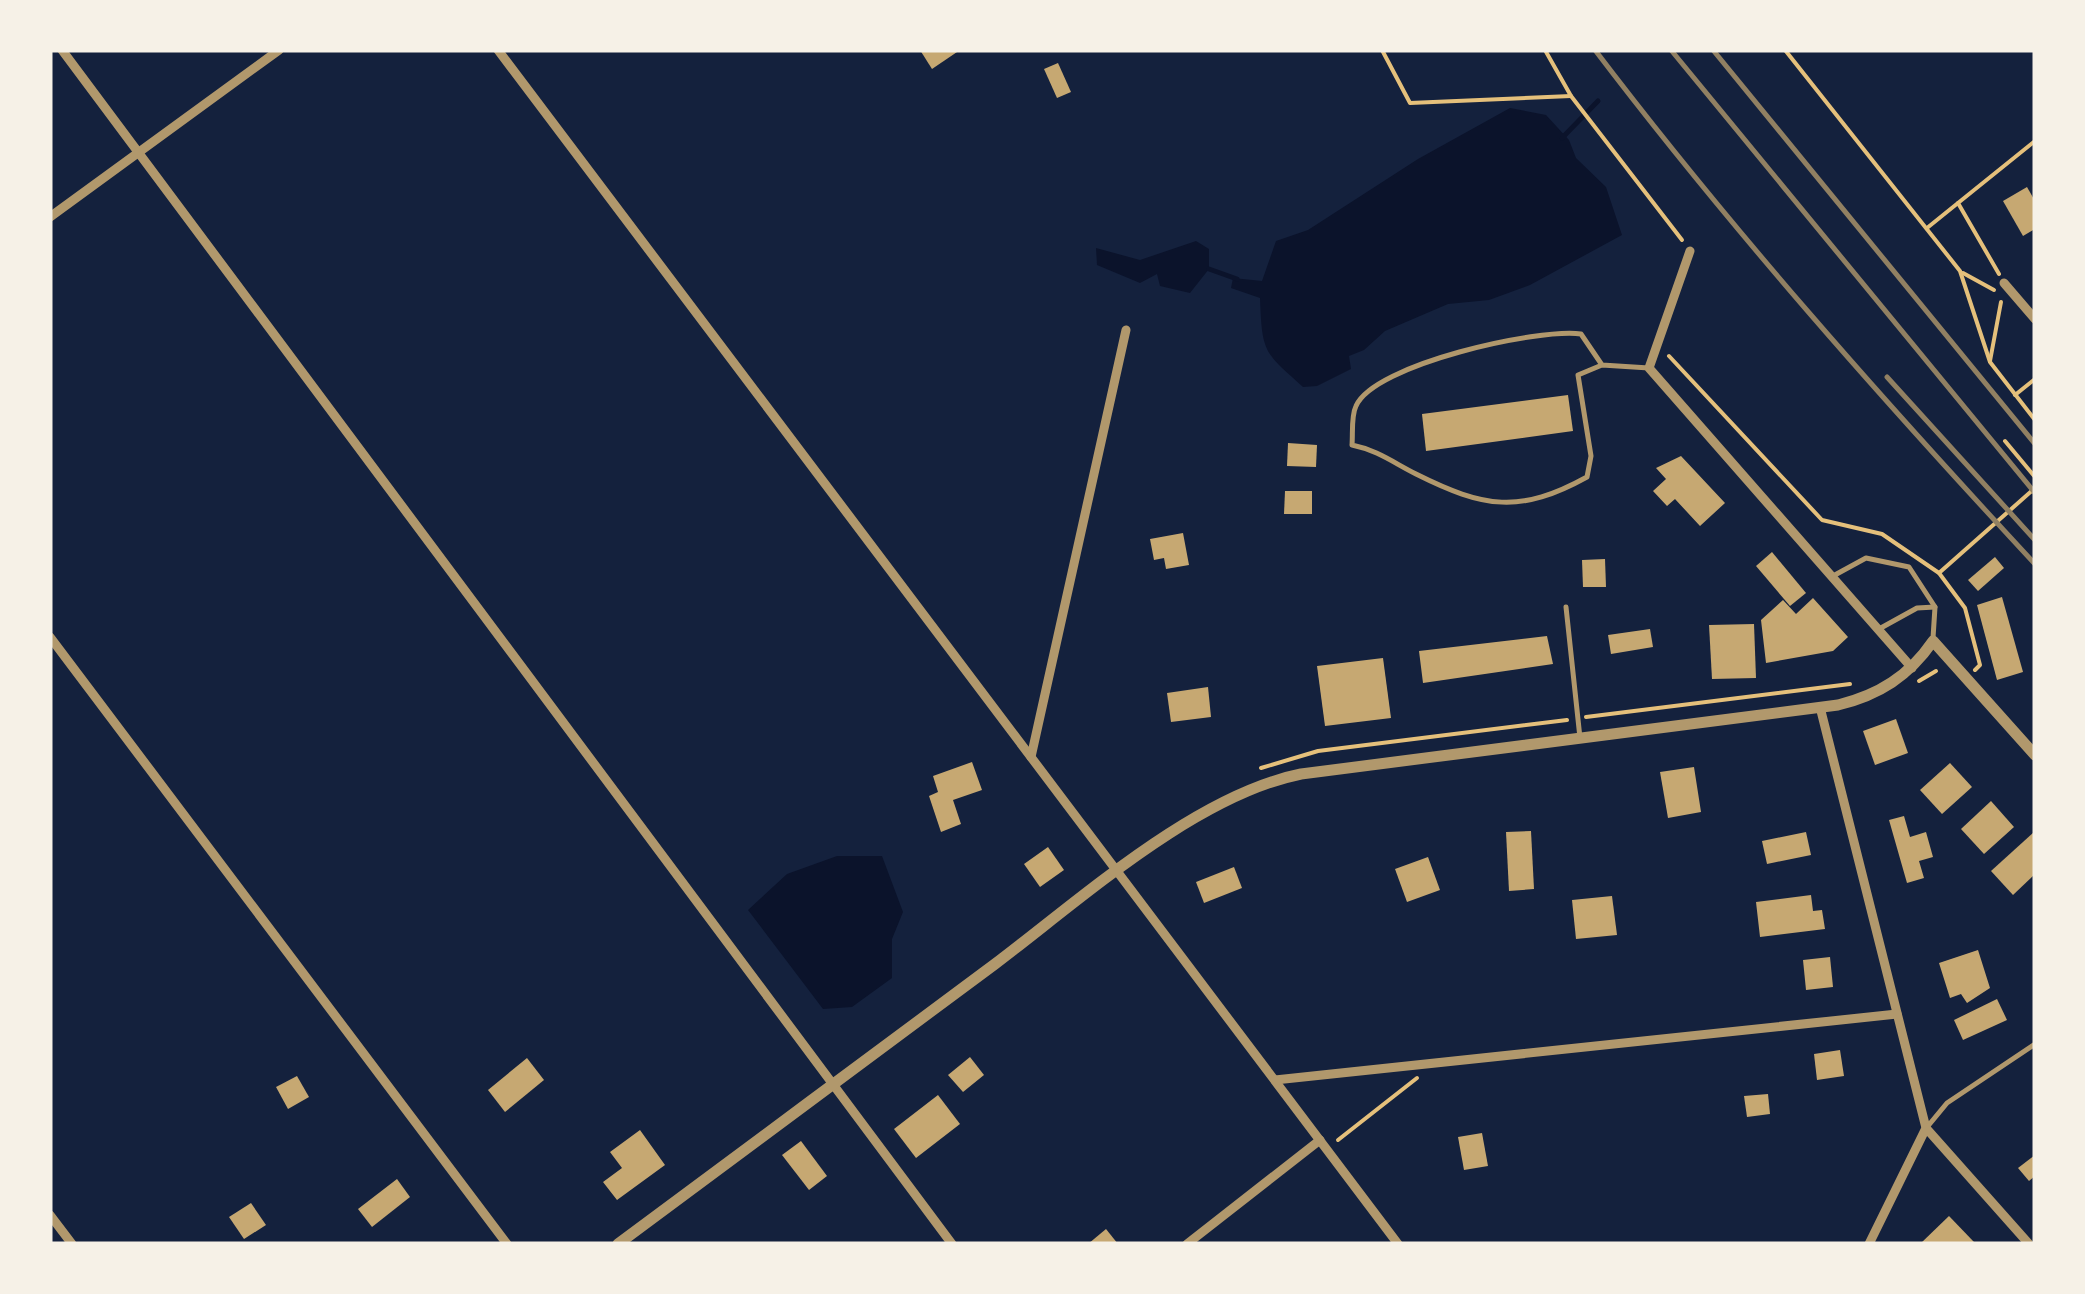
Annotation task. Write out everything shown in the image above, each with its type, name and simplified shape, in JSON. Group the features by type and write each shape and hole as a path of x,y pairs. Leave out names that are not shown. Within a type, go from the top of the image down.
{"street":[{"path":"62,50 952,1244"},
{"path":"50,218 279,50"},
{"path":"498,50 1398,1244"},
{"path":"1690,250 1649,368 1912,668"},
{"path":"2004,283 2035,319"},
{"path":"1031,757 1126,330"},
{"path":"50,636 507,1244"},
{"path":"618,1244 1118,872 1216,805 1277,778 1820,707 1875,693 1912,668 1933,641 2035,755"},
{"path":"1820,707 1926,1128 2029,1244"},
{"path":"1275,1080 1898,1014"},
{"path":"1870,1244 1926,1128"},
{"path":"1187,1244 1323,1144"},
{"path":"50,1215 72,1244"}],"lane":[{"path":"1602,365 1581,334 1564,332 1532,333 1442,359 1394,376 1371,389 1356,405 1352,444 1375,450 1416,474 1485,503 1522,504 1557,494 1588,477 1591,456 1578,375 1602,365 1649,368"},
{"path":"1833,576 1866,558 1909,567 1935,607 1933,641"},
{"path":"1566,607 1580,738"},
{"path":"1879,629 1917,608 1935,607"},
{"path":"1926,1128 1947,1104 2035,1044"}],"path":[{"path":"1382,50 1410,103 1571,96"},
{"path":"1545,50 1571,96 1690,250"},
{"path":"1785,50 1960,271 1990,362 2035,420"},
{"path":"1926,229 2035,141"},
{"path":"1958,203 2004,283 1990,362"},
{"path":"1658,346 1822,520 1882,534 1939,574 1966,608 1980,665 1972,674"},
{"path":"2014,396 2035,379"},
{"path":"2005,441 2035,477"},
{"path":"1939,574 2035,488"},
{"path":"1911,686 1936,671"},
{"path":"1323,1144 1337,1140 1435,1064"},
{"path":"1337,1140 1347,1155"}],"water":[{"path":"1510,108 1546,115 1569,140 1576,158 1606,187 1622,235 1530,285 1489,300 1448,304 1385,331 1364,350 1349,356 1351,369 1317,386 1303,387 1268,350 1260,298 1231,288 1233,278 1262,281 1276,241 1308,230 1418,159"},
{"path":"1196,241 1209,249 1209,269 1190,293 1160,286 1157,274 1140,283 1097,265 1096,248 1140,260"},
{"path":"837,856 882,856 903,912 892,939 892,978 852,1007 823,1009 748,910 787,874"}],"building":[{"path":"920,50 960,50 932,69"},
{"path":"1058,63 1071,92 1057,98 1044,69"},
{"path":"2027,187 2035,201 2035,229 2023,236 2003,201"},
{"path":"1568,395 1573,431 1426,451 1422,414"},
{"path":"1288,443 1317,445 1316,467 1287,466"},
{"path":"1681,456 1725,503 1700,526 1675,499 1667,506 1653,491 1666,479 1656,468"},
{"path":"1285,491 1312,491 1312,514 1284,514"},
{"path":"1183,533 1189,565 1166,569 1164,558 1154,560 1150,539"},
{"path":"1772,552 1806,593 1790,606 1756,566"},
{"path":"1995,557 2004,568 1978,591 1968,580"},
{"path":"1605,559 1606,587 1583,587 1582,560"},
{"path":"2002,597 2023,672 1997,680 1977,605"},
{"path":"1813,598 1848,637 1833,651 1766,663 1761,620 1783,600 1796,614"},
{"path":"1754,624 1756,678 1712,679 1709,625"},
{"path":"1650,629 1653,647 1611,654 1608,635"},
{"path":"1547,636 1553,664 1423,683 1419,651"},
{"path":"1383,658 1391,718 1325,726 1317,666"},
{"path":"1208,687 1211,717 1171,722 1167,693"},
{"path":"1896,719 1908,753 1875,765 1863,731"},
{"path":"972,762 982,790 953,800 961,824 941,832 929,796 938,792 933,776"},
{"path":"1950,763 1972,787 1942,814 1920,790"},
{"path":"1694,767 1701,812 1668,818 1660,772"},
{"path":"1991,801 2014,827 1984,854 1961,829"},
{"path":"1904,816 1910,837 1926,832 1933,857 1919,861 1924,878 1907,883 1889,820"},
{"path":"1531,831 1534,889 1509,891 1506,832"},
{"path":"2035,831 2035,874 2013,895 1991,871"},
{"path":"1806,832 1811,855 1767,864 1762,841"},
{"path":"1048,847 1064,870 1040,887 1024,864"},
{"path":"1428,857 1440,890 1407,902 1395,869"},
{"path":"1234,867 1242,888 1204,903 1196,882"},
{"path":"1811,895 1813,911 1822,910 1825,929 1760,937 1756,902"},
{"path":"1612,896 1617,935 1576,939 1572,900"},
{"path":"1978,950 1990,988 1967,1003 1961,994 1950,998 1939,963"},
{"path":"1830,957 1833,987 1806,990 1803,960"},
{"path":"1997,999 2007,1020 1963,1040 1954,1020"},
{"path":"1840,1050 1844,1076 1817,1080 1814,1054"},
{"path":"970,1057 984,1075 963,1092 948,1075"},
{"path":"527,1058 544,1080 505,1112 488,1090"},
{"path":"297,1076 309,1097 288,1109 276,1087"},
{"path":"1768,1094 1770,1114 1747,1117 1744,1096"},
{"path":"938,1095 960,1124 916,1158 894,1129"},
{"path":"640,1130 665,1165 617,1200 603,1182 622,1168 610,1152"},
{"path":"1482,1133 1488,1166 1464,1170 1458,1137"},
{"path":"801,1141 827,1176 809,1190 782,1155"},
{"path":"2035,1155 2035,1176 2029,1181 2018,1168"},
{"path":"397,1179 410,1197 372,1227 358,1209"},
{"path":"251,1203 266,1225 244,1239 229,1217"},
{"path":"1949,1216 1974,1242 1920,1244"},
{"path":"1106,1229 1118,1244 1088,1244"}],"waterway":[{"path":"1562,138 1598,101"},
{"path":"1209,269 1237,279"}],"railway":[{"path":"1595,50 1809,312 2035,564"},
{"path":"1671,50 2035,493"},
{"path":"1713,50 2035,444"},
{"path":"1887,377 2035,540"}]}
